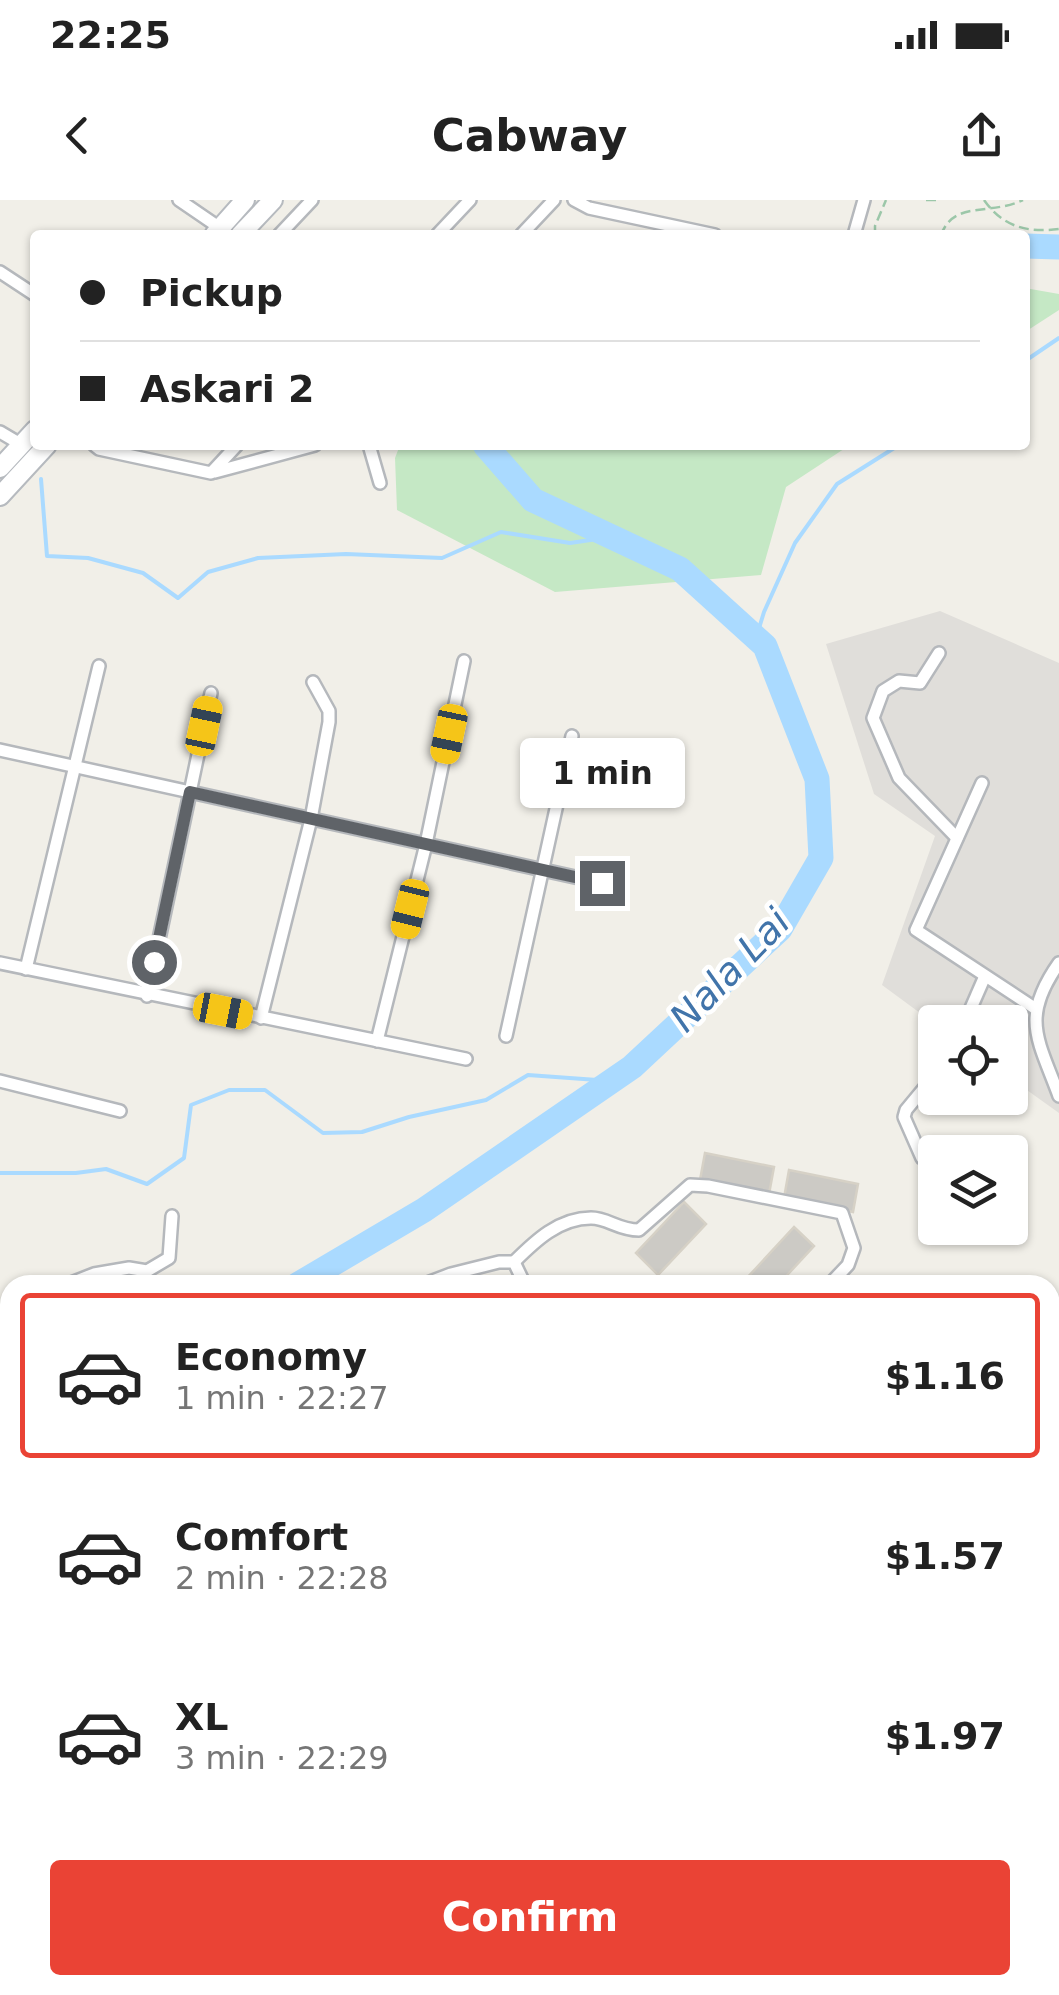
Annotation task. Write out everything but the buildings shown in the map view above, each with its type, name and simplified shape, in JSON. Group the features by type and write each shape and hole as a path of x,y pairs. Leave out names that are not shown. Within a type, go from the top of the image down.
{"main road":[{"path":"219,230 245,200"},
{"path":"245,230 273,200"},
{"path":"0,468 30,436"},
{"path":"0,496 42,450"}],"street":[{"path":"178,200 215,230"},
{"path":"284,230 312,200"},
{"path":"526,230 554,200"},
{"path":"574,200 589,208 692,230"},
{"path":"855,230 864,200"},
{"path":"440,230 464,202"},
{"path":"0,272 30,292"},
{"path":"0,432 22,445"},
{"path":"103,450 211,473 296,450"},
{"path":"211,473 233,450"},
{"path":"370,450 380,483"},
{"path":"938,653 920,683 899,681 883,691 874,718 900,778 958,838"},
{"path":"377,1041 426,844 464,661"},
{"path":"26,969 99,666"},
{"path":"261,1018 311,819 329,710 314,682"},
{"path":"146,996 212,693"},
{"path":"506,1036 572,736"},
{"path":"0,750 602,883"},
{"path":"982,783 916,930 1036,1009"},
{"path":"1059,963 1045,982 1036,1009 1035,1031 1059,1096"},
{"path":"0,964 466,1058"},
{"path":"973,1005 986,976"},
{"path":"0,1081 120,1110"},
{"path":"918,1096 904,1118 918,1149"},
{"path":"448,1275 514,1262 557,1226 592,1218 623,1230 639,1230 690,1185 842,1213 854,1248 848,1266 839,1275"},
{"path":"101,1275 130,1268 147,1271 169,1258 172,1216"},
{"path":"514,1262 522,1275"}],"path":[{"path":"875,230 886,200"},
{"path":"926,200 938,200"},
{"path":"975,202 1014,204 1023,200"},
{"path":"984,201 994,214 1024,230"},
{"path":"943,230 948,214"},
{"path":"1030,232 1059,229"}],"shaded area":[{"path":"940,611 1059,663 1059,1113 1028,1091 1028,1005 918,1005 918,1011 882,985 935,836 874,794 826,644"}],"green space":[{"path":"1030,289 1059,294 1059,310 1030,329"},
{"path":"398,450 842,450 786,487 761,575 555,592 397,510"}],"waterway":[{"name":"Nala Lai","path":"1030,246 1059,247"},
{"path":"1030,358 1059,338"},
{"name":"Nala Lai","path":"314,1275 424,1210 632,1067 780,929 821,858 817,779 765,646 680,569 533,500 489,450"},
{"path":"756,638 795,543 837,484 891,450"},
{"path":"41,479 47,556 88,558 143,573 178,598 208,572 258,558 346,554 442,558 501,532 570,543 611,537"},
{"path":"0,1173 106,1169 147,1184 184,1158 191,1105 229,1090 265,1090 323,1133 362,1132 486,1100 528,1075 611,1081"}],"route":[{"path":"154,962 190,792 602,883"}]}
